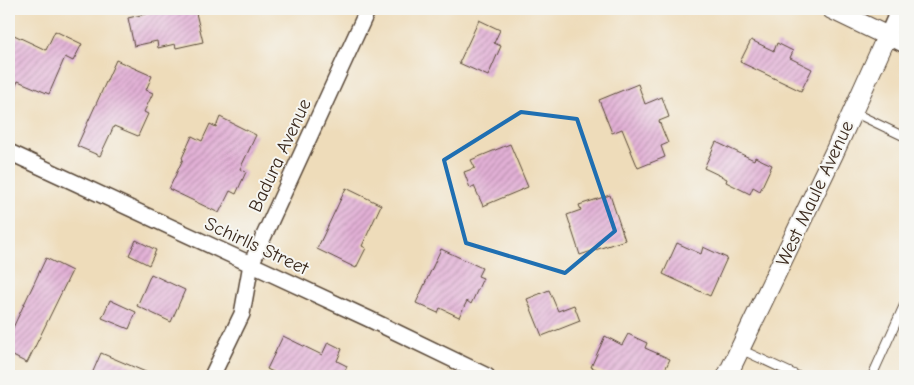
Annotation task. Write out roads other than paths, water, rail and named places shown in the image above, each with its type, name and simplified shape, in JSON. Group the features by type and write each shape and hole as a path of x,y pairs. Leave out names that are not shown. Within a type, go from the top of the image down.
{"street":[{"name":"Badura Avenue","path":"212,376 242,314 250,264 368,9"},
{"path":"831,9 905,44"},
{"name":"West Maule Avenue","path":"727,376 853,111 899,9"},
{"name":"Schirlls Street","path":"9,152 488,376"}],"lane":[{"path":"853,111 905,137"},
{"path":"872,376 905,303"},
{"path":"740,350 798,376"}]}
